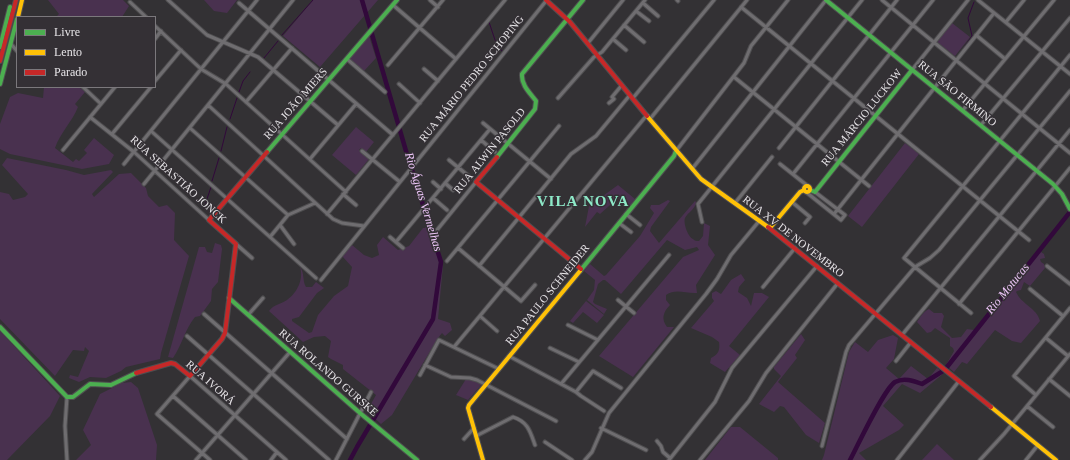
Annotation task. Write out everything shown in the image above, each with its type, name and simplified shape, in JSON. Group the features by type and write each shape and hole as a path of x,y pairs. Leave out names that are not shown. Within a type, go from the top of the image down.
{"main road":[{"path":"0,47 12,0"},
{"path":"0,61 16,0"},
{"path":"18,16 22,0"},
{"name":"RUA JOÃO MIERS","path":"209,220 397,0"},
{"name":"RUA XV DE NOVEMBRO","path":"546,0 568,19 676,151 701,179 760,220 1056,460"},
{"path":"568,19 583,0"},
{"name":"RUA SÃO FIRMINO","path":"826,0 1056,186 1070,209"},
{"name":"RUA ALWIN PASOLD","path":"476,182 534,112 536,106 535,99 521,80 521,76 568,19"},
{"path":"0,84 16,22"},
{"name":"RUA MÁRCIO LUCKOW","path":"815,192 912,70"},
{"name":"RUA PAULO SCHNEIDER","path":"483,460 469,406 674,156 676,151"},
{"path":"476,182 581,268"},
{"path":"770,228 800,192 807,190 815,192"},
{"name":"RUA SEBASTIÃO JONCK","path":"209,220 236,244"},
{"path":"190,376 226,333 236,244"},
{"name":"RUA ROLANDO GURSKE","path":"229,298 369,421 417,460"},
{"path":"0,327 68,397"},
{"name":"RUA IVORÁ","path":"68,397 73,397 90,384 111,385 132,374 171,363 175,364 190,376"}],"street":[{"path":"168,0 201,31 223,42 258,56 338,125"},
{"path":"124,164 257,0"},
{"path":"144,184 293,0"},
{"path":"430,0 438,7"},
{"path":"388,65 443,0"},
{"path":"328,214 506,0"},
{"name":"RUA MÁRIO PEDRO SCHOPING","path":"321,280 546,0"},
{"path":"588,43 622,0"},
{"path":"479,266 571,154 598,134 714,0"},
{"path":"454,347 747,0"},
{"path":"676,151 746,61 751,46 788,0"},
{"path":"692,169 826,0"},
{"path":"702,222 698,204 862,0"},
{"path":"882,0 1070,153"},
{"path":"779,148 897,0"},
{"path":"793,174 933,0"},
{"name":"RUA MÁRCIO LUCKOW","path":"912,70 968,0"},
{"path":"978,0 1070,74"},
{"path":"1006,22 1024,0"},
{"path":"963,110 1054,0"},
{"path":"558,98 594,57 602,52 644,1 658,16"},
{"path":"130,2 145,16"},
{"path":"239,3 393,135"},
{"path":"393,5 456,59"},
{"path":"741,7 1029,240"},
{"path":"636,11 649,21"},
{"path":"834,214 994,13"},
{"path":"981,125 1070,18"},
{"path":"624,25 644,42"},
{"path":"156,27 201,69 226,84 310,159 356,205"},
{"path":"156,38 161,32"},
{"path":"976,35 1006,59"},
{"path":"613,39 626,50"},
{"path":"11,44 16,50"},
{"path":"246,102 292,48"},
{"path":"156,81 181,50"},
{"path":"971,313 904,258 1070,55"},
{"path":"347,59 385,92"},
{"path":"424,69 438,81"},
{"path":"734,77 869,186"},
{"path":"398,84 420,103"},
{"path":"609,103 614,99 612,97 622,85"},
{"path":"84,88 101,104"},
{"path":"63,150 114,88"},
{"path":"112,134 149,88"},
{"path":"822,446 846,350 915,267 936,253 1070,91"},
{"path":"310,159 356,104"},
{"path":"208,105 328,214 339,222 364,226"},
{"name":"RUA SEBASTIÃO JONCK","path":"90,117 134,152 209,220"},
{"path":"483,123 551,179"},
{"path":"447,261 559,126"},
{"path":"190,128 288,215"},
{"path":"396,242 490,129"},
{"path":"902,335 1070,130"},
{"path":"151,131 316,278"},
{"path":"481,140 495,152"},
{"path":"362,151 400,182"},
{"path":"735,203 772,157"},
{"path":"448,160 471,178"},
{"path":"780,164 793,174 807,190 841,220 845,216 815,192"},
{"path":"959,304 1070,168"},
{"path":"433,182 441,189"},
{"name":"RUA ALWIN PASOLD","path":"437,230 476,182"},
{"path":"445,183 453,190"},
{"path":"433,198 447,210"},
{"path":"792,202 810,217 805,223"},
{"path":"270,237 288,215 315,203"},
{"path":"626,214 640,225"},
{"path":"585,460 592,452 608,413 706,294 731,255 760,220"},
{"path":"619,223 631,232"},
{"path":"280,225 294,244"},
{"path":"390,237 403,248"},
{"name":"RUA SEBASTIÃO JONCK","path":"236,244 252,258"},
{"path":"458,248 521,301 535,285"},
{"path":"763,287 795,248"},
{"path":"561,384 669,255"},
{"path":"657,441 669,459 715,402 732,368 817,266"},
{"path":"1048,266 1070,284"},
{"path":"700,460 751,398 766,374 838,283"},
{"path":"1030,289 1063,316"},
{"path":"248,315 263,298"},
{"path":"618,300 634,313"},
{"path":"1036,395 1014,376 1070,308"},
{"path":"204,314 347,439"},
{"path":"480,316 498,331"},
{"path":"568,325 598,340"},
{"path":"187,336 329,460"},
{"path":"980,460 1069,355 1046,338"},
{"path":"420,375 439,340 499,368"},
{"path":"896,361 911,342"},
{"path":"550,348 579,362"},
{"path":"196,460 290,352"},
{"path":"509,356 575,392 604,411"},
{"path":"426,364 451,377 472,378 486,384 556,421"},
{"path":"575,392 593,371 621,388"},
{"path":"190,376 157,414 210,460"},
{"name":"RUA IVORÁ","path":"190,376 286,460"},
{"path":"1049,379 1069,394"},
{"path":"897,460 959,381"},
{"path":"336,460 371,392"},
{"path":"173,396 246,460"},
{"path":"68,397 65,426 68,460"},
{"path":"1027,406 1053,427"},
{"path":"476,436 513,417 527,425 535,445"},
{"path":"464,439 474,428"},
{"path":"601,428 646,450"},
{"path":"545,442 572,460"},
{"path":"1026,460 1038,445"},
{"path":"271,460 277,452"}],"shaded area":[{"path":"48,0 123,0 129,6 123,16 57,16 59,14"},
{"path":"204,0 237,0 227,13 214,11"},
{"path":"313,0 378,0 320,67 283,36"},
{"path":"952,23 970,37 955,56 937,42"},
{"path":"369,36 376,58 364,71 349,59"},
{"path":"44,88 80,88 85,92 75,104 78,107 73,118 60,137 55,148 73,162 76,159 79,161 87,153 84,150 94,138 114,155 109,164 82,169 10,154 0,149 0,124 10,97 18,93 43,98"},
{"path":"356,127 374,142 366,152 361,148 359,150 369,159 356,175 332,155"},
{"path":"905,143 919,154 862,227 848,216"},
{"path":"7,158 84,175 111,170 113,172 92,194 94,197 119,174 131,173 146,188 148,196 159,207 167,205 175,213 174,240 189,256 160,359 126,367 106,378 90,377 79,382 69,378 70,375 78,377 89,351 85,347 84,351 73,350 55,376 0,319 0,192 9,194 13,200 25,197 28,194 2,165"},
{"path":"618,185 635,199 630,206 618,198 600,214 597,212 585,227 589,206"},
{"path":"668,200 670,201 651,227 650,231 659,243 695,201 694,207 685,218 686,230 691,238 695,241 699,241 703,236 704,223 710,226 708,245 715,255 696,285 697,293 674,292 666,295 666,300 670,305 664,313 663,318 667,327 674,327 633,377 599,356 683,257 699,250 697,247 685,250 667,240 621,294 605,280 603,280 598,284 593,302 607,309 604,314 587,300 594,290 595,280 584,271 590,264 604,276 606,275 640,236 654,213 650,208 651,205 659,205"},
{"path":"430,220 443,265 438,319 450,323 452,330 445,336 442,333 438,338 392,415 381,424 367,411 376,395 343,369 343,365 328,357 331,341 325,336 314,337 303,342 269,311 273,307 291,297 297,290 301,276 300,267 306,287 312,287 316,282 324,288 317,293 299,317 292,319 292,321 309,333 312,332 318,315 334,296 348,286 352,267 342,256 350,246 352,245 364,255 372,258 379,255 377,245 383,237 398,250 409,246"},
{"path":"215,243 221,245 222,249 218,282 212,289 211,301 200,316 195,317 173,358 168,357 199,247 205,247 207,252 212,253"},
{"path":"1038,250 1044,254 1045,258 1040,259 1045,268 1030,286 1024,282 1021,290 1016,292 1036,313 1040,321 1021,343 1012,341 995,330 967,364 962,362 954,372 946,365 954,351 950,346 950,338 935,328 931,332 927,333 917,322 919,318 929,309 934,313 942,313 944,316 941,327 952,338 961,337 967,329 974,330"},
{"path":"741,274 745,280 739,287 738,292 747,298 751,306 754,293 762,293 769,297 729,346 740,355 725,372 710,363 711,358 718,352 719,342 712,337 691,328 714,301 712,298 712,293 716,291 721,294 731,280"},
{"path":"586,301 604,315 597,323 583,312 573,323 570,321"},
{"path":"0,331 60,396 50,416 7,460 0,460"},
{"path":"801,334 805,340 795,355 797,358 778,382 825,423 819,443 806,435 784,407 780,406 774,412 759,404 781,376 774,369 774,367"},
{"path":"893,335 898,338 894,359 886,368 899,379 911,366 928,379 937,368 944,373 920,393 902,384 883,406 904,425 899,430 859,453 866,460 822,460 849,352 855,342 868,352 878,340"},
{"path":"471,378 482,384 468,400 456,395 466,379"},
{"path":"131,382 138,388 157,445 156,460 76,460 91,445 83,430 100,394 122,383"},
{"path":"731,427 740,427 778,458 778,460 705,460"},
{"path":"937,444 954,460 922,460"}],"waterway":[{"path":"282,35 313,0"},
{"name":"Rio Águas Vermelhas","path":"350,460 433,319 441,262 406,151 362,0"},
{"path":"958,56 972,36 968,18 974,2"},
{"path":"489,22 495,40 502,51"},
{"path":"264,58 278,41"},
{"path":"239,92 243,81 250,72"},
{"path":"230,119 237,98"},
{"path":"221,151 227,127"},
{"path":"212,181 219,158"},
{"path":"204,208 211,187"},
{"name":"Rio Motucas","path":"947,367 1070,212"},
{"name":"Rio Motucas","path":"850,460 884,395 895,382 905,380 922,384 943,371"}],"traffic: fast":[{"path":"267,152 397,0"},
{"path":"497,157 535,109 536,101 524,85 522,74 583,0"},
{"path":"826,0 1053,184 1062,194 1070,209"},
{"path":"0,47 10,7"},
{"path":"0,84 16,23"},
{"path":"810,190 815,192 912,70"},
{"path":"580,271 674,156 676,151"},
{"path":"229,298 360,413 417,460"},
{"path":"0,327 67,397 73,397 90,384 111,385 136,373"}],"traffic: slow":[{"path":"18,16 22,0"},
{"path":"647,116 701,179 768,227"},
{"path":"807,186 810,189 807,192 804,189 807,186"},
{"path":"770,228 800,192 804,190"},
{"path":"483,460 468,408 469,405 580,271"},
{"path":"991,407 1056,460"}],"traffic: jam":[{"path":"0,61 16,0"},
{"path":"546,0 570,22 647,116"},
{"path":"136,373 171,363 175,364 190,376 222,339 225,333 236,244 209,220 267,152"},
{"path":"497,157 476,182 581,269"},
{"path":"768,227 991,407"}],"district":[{"name":"VILA NOVA","path":"583,202"}]}
